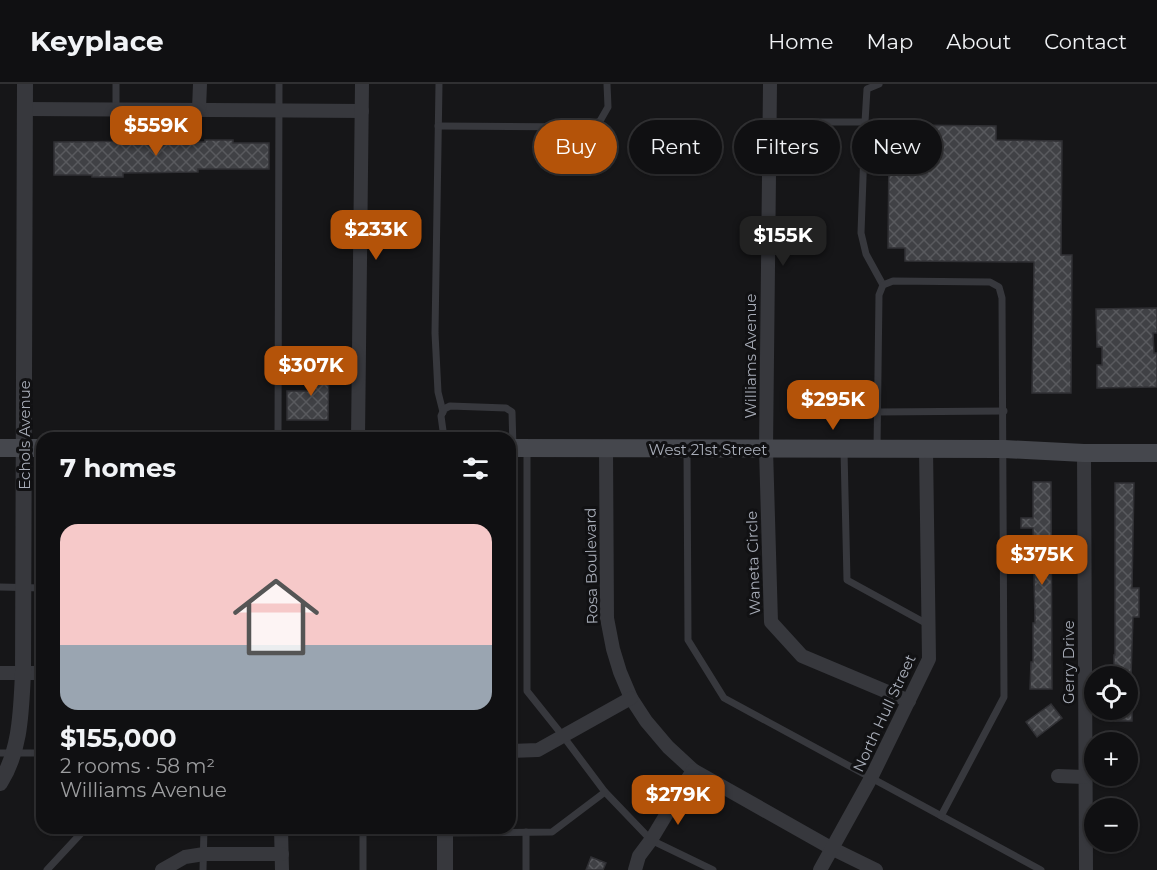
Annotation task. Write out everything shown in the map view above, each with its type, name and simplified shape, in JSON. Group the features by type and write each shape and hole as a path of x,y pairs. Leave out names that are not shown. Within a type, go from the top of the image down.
{"main road":[{"path":"0,448 33,448"},
{"name":"West 21st Street","path":"517,448 1004,449 1084,453 1157,453"}],"street":[{"name":"Echols Avenue","path":"0,783 7,753 20,728 23,673 23,588 33,448 25,84"},
{"path":"199,109 200,84"},
{"path":"358,432 362,84"},
{"name":"Williams Avenue","path":"768,120 770,84"},
{"path":"25,109 362,111"},
{"name":"Williams Avenue","path":"766,449 768,174"},
{"name":"Rosa Boulevard","path":"606,448 607,618 613,649 631,698 646,721 668,747 693,770 831,848 876,870"},
{"name":"Waneta Circle","path":"766,449 771,622 802,656 909,701"},
{"name":"North Hull Street","path":"820,870 872,778 929,659 926,449"},
{"name":"Gerry Drive","path":"1084,453 1084,732"},
{"path":"0,673 36,673"},
{"path":"516,751 538,750 631,698"},
{"path":"635,870 639,856 693,770"},
{"path":"1058,776 1084,777"},
{"name":"Gerry Drive","path":"1084,786 1086,870"},
{"path":"281,834 282,870"},
{"path":"445,834 445,870"},
{"path":"162,870 185,857 204,854 282,854"}],"lane":[{"path":"116,84 116,110"},
{"path":"278,432 279,84"},
{"path":"439,84 435,333 438,392 443,412"},
{"path":"438,126 584,126 600,121 608,107 607,84"},
{"path":"865,120 867,89 879,84"},
{"path":"863,174 861,233 866,254 883,285"},
{"path":"877,449 879,295 883,285 893,281 990,282 999,286 1002,298 1004,411 1004,698 941,816"},
{"path":"443,432 441,416 444,409 450,406 506,408 512,412 515,432"},
{"path":"878,412 1004,411"},
{"path":"517,448 527,692 605,792 651,840 713,870"},
{"path":"687,449 688,640 724,698 1041,870"},
{"path":"844,449 846,580 929,625"},
{"path":"0,588 36,588"},
{"path":"7,753 36,753"},
{"path":"516,832 552,832 605,792"},
{"path":"526,832 526,870"},
{"path":"47,870 80,834"},
{"path":"203,870 204,834"},
{"path":"363,834 363,870"}],"building":[{"path":"942,125 996,126 996,140 1062,141 1061,255 1072,255 1071,393 1032,393 1034,262 905,261 905,248 888,248 889,174 942,174"},
{"path":"205,140 269,143 269,169 198,169 198,172 123,173 123,177 54,175 54,142 205,142"},
{"path":"1157,308 1157,333 1153,333 1154,353 1157,353 1157,387 1097,388 1097,365 1102,365 1102,347 1097,347 1096,309"},
{"path":"313,361 329,361 328,420 287,420 287,391 313,391"},
{"path":"1033,482 1051,482 1052,689 1030,689 1033,623 1035,623 1033,528 1021,528 1021,518 1033,518"},
{"path":"1115,483 1134,483 1132,588 1139,588 1139,617 1133,617 1131,666 1114,666"},
{"path":"1051,704 1062,718 1037,737 1026,722"},
{"path":"591,857 606,863 603,870 586,870"}]}
